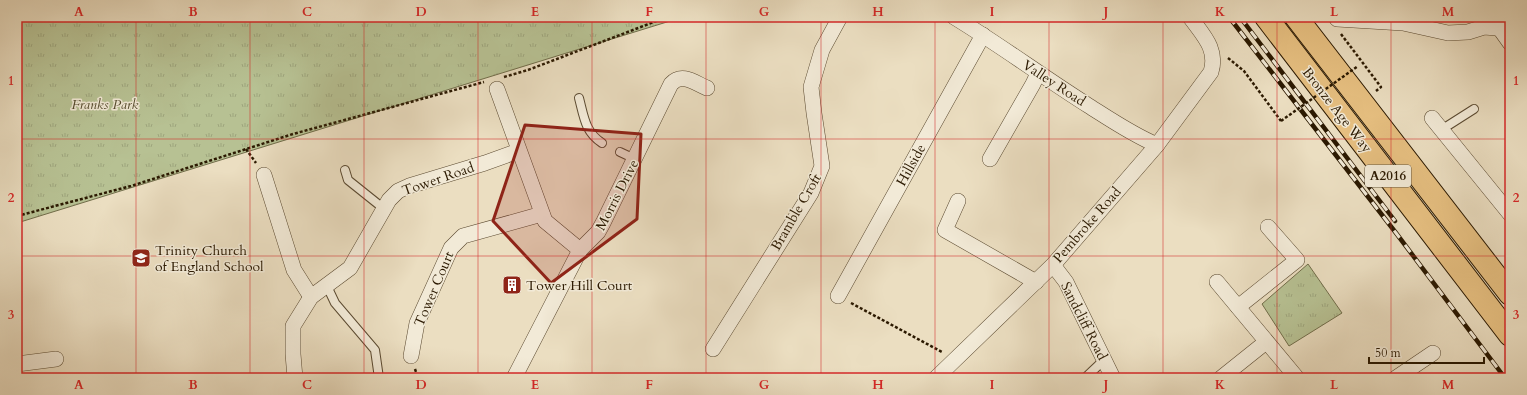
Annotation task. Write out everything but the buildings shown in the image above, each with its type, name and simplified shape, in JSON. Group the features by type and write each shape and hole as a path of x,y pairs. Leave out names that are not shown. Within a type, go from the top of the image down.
{"main road":[{"name":"Bronze Age Way","path":"1266,17 1510,335"},
{"name":"Bronze Age Way","path":"1296,17 1510,294"}],"street":[{"name":"Bramble Croft","path":"713,349 811,193 822,166 811,87 822,50 840,17"},
{"name":"Valley Road","path":"954,17 1128,131 1157,145"},
{"path":"1190,17 1208,44 1220,55"},
{"path":"1339,26 1403,23 1448,33 1468,32 1484,27 1505,29 1510,44"},
{"name":"Hillside","path":"838,296 983,35"},
{"name":"Pembroke Road","path":"936,378 1053,265 1157,145 1211,72 1213,65 1220,55"},
{"path":"990,159 1038,73"},
{"name":"Morris Drive","path":"514,378 580,250 598,232 671,84 675,80 683,78 707,88"},
{"path":"495,83 518,151 545,221 580,250"},
{"path":"1432,118 1510,214"},
{"name":"Tower Road","path":"295,378 293,326 311,297 326,284 350,268 383,208 389,200 398,191 409,186 485,163 518,151"},
{"path":"264,175 294,270 311,297"},
{"path":"958,201 945,230 1036,282"},
{"name":"Tower Court","path":"411,356 417,323 451,248 463,236 542,214"},
{"path":"1238,307 1297,260 1268,227"},
{"name":"Sandcliff Road","path":"1053,265 1066,282 1113,378"},
{"path":"1217,282 1296,378"},
{"path":"1222,378 1266,342"},
{"path":"1396,378 1433,354"},
{"path":"17,364 56,359"}],"lane":[{"path":"579,98 586,125 593,137 602,143"},
{"path":"1441,130 1474,109"},
{"path":"620,152 635,158"},
{"path":"345,170 348,180 383,208"},
{"path":"326,284 335,303 375,350 379,378"},
{"path":"1085,378 1104,360"}],"path":[{"path":"17,216 131,186 293,134 495,83 667,17"},
{"path":"1339,26 1381,87 1375,92"},
{"path":"1220,55 1244,70 1281,121 1358,66"},
{"path":"838,296 954,359"}],"highlighted area":[{"path":"525,125 641,134 637,219 551,283 493,221"}],"green space":[{"name":"Franks Park","path":"17,17 683,17 17,223"},
{"path":"1308,264 1342,313 1289,346 1262,304"}],"railway":[{"path":"1229,17 1396,233 1505,378"},
{"path":"1240,17 1395,221"}],"place":[{"name":"Trinity Church of England School","path":"141,258"},
{"name":"Tower Hill Court","path":"512,285"}]}
